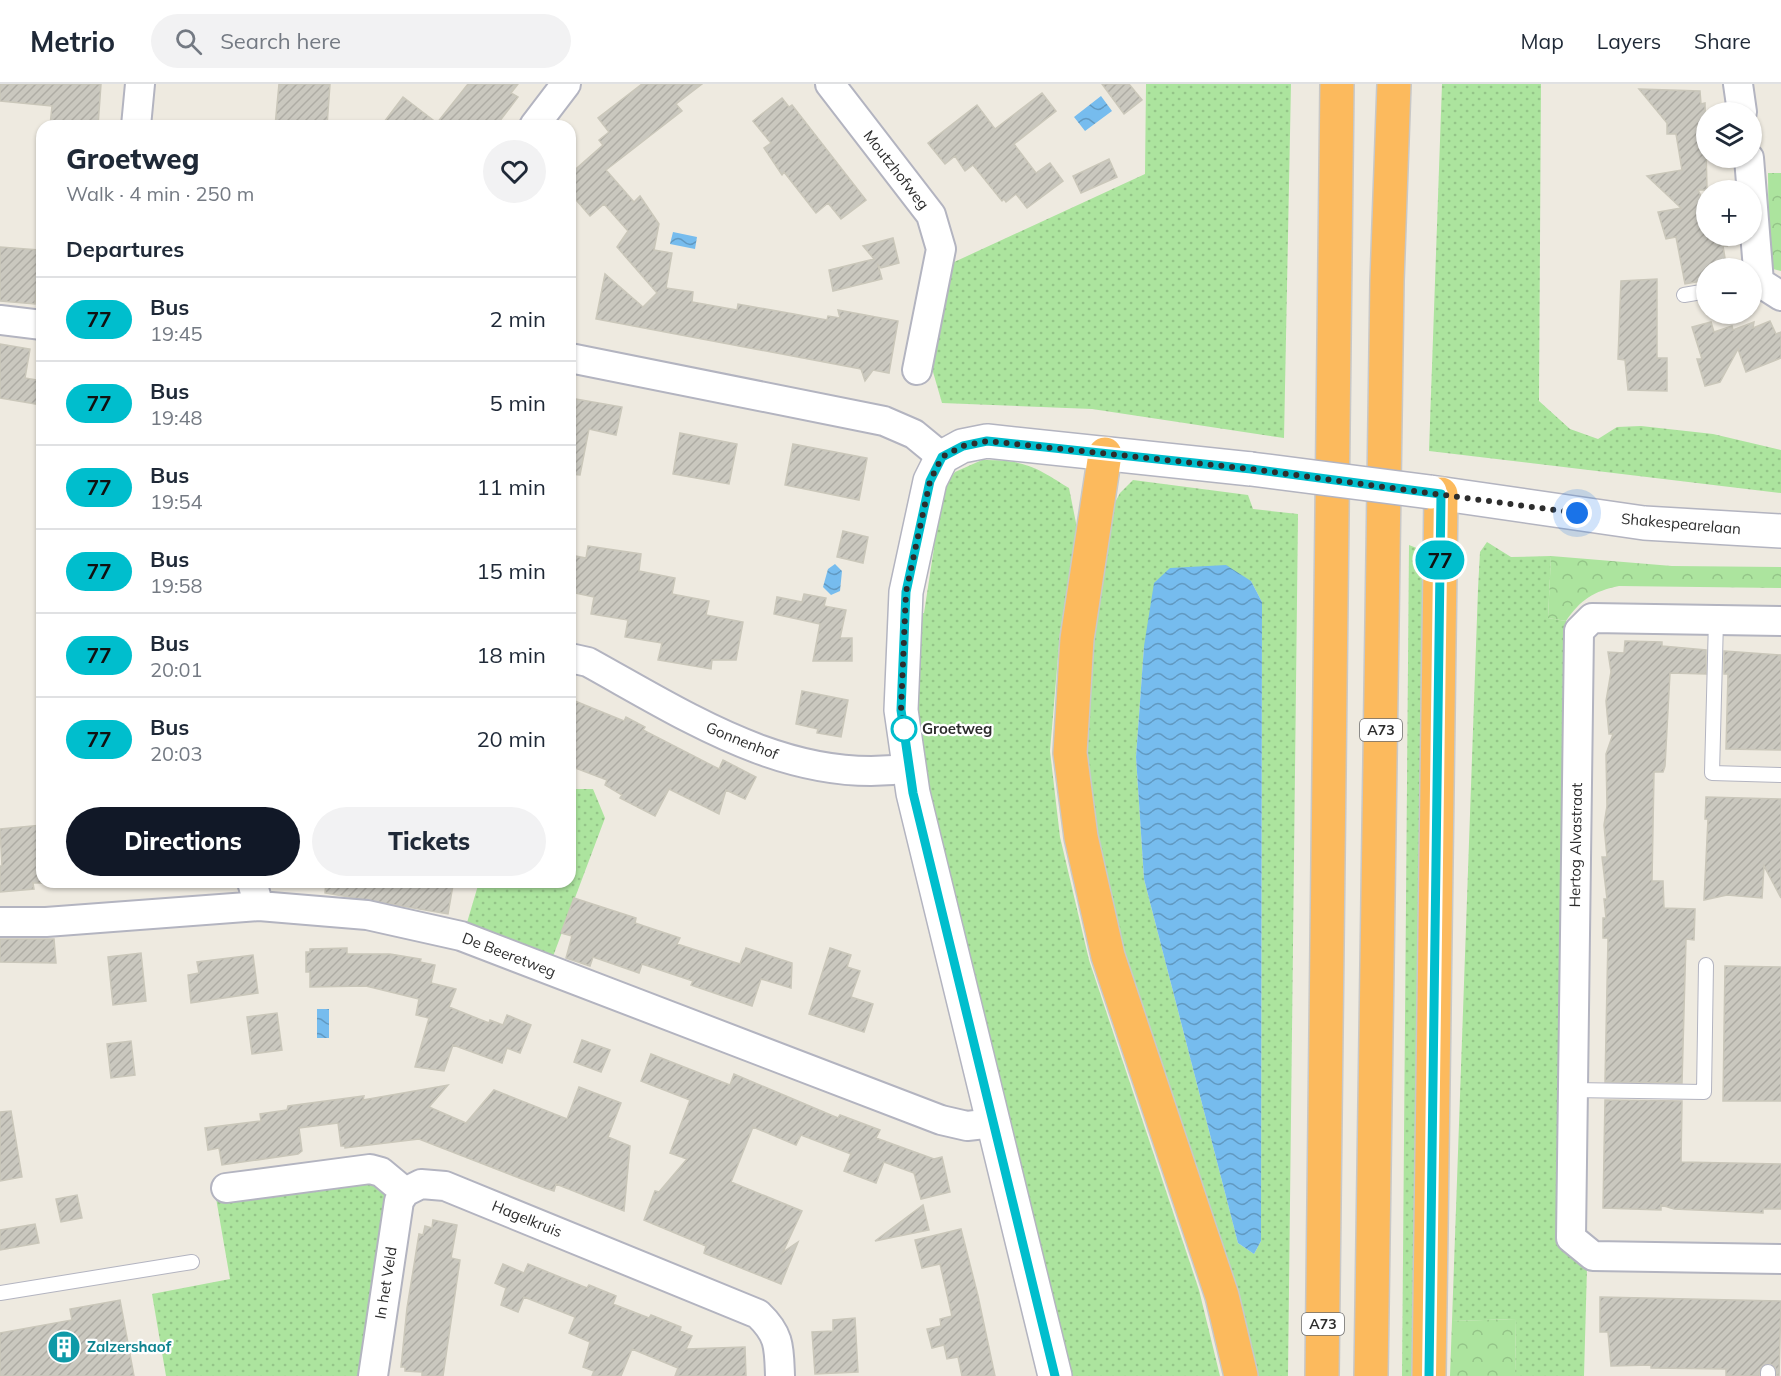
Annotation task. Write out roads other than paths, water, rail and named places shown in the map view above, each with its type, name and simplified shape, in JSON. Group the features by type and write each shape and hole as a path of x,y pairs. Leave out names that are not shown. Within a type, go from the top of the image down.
{"highway":[{"name":"A73","path":"1322,1376 1337,84"},
{"name":"A73","path":"1371,1376 1387,282 1394,84"},
{"path":"1105,454 1077,639 1070,753 1081,837 1108,956 1222,1296 1241,1376"},
{"path":"1429,1376 1436,493"}],"street":[{"path":"137,120 140,84"},
{"path":"539,120 566,84"},
{"name":"Moutzhofweg","path":"830,84 931,215 941,249 917,370"},
{"path":"1738,84 1741,102"},
{"path":"1750,168 1764,287"},
{"path":"0,320 36,324"},
{"path":"576,359 884,422 914,434 942,457 930,481 906,592 901,710 913,793 1055,1376"},
{"name":"Shakespearelaan","path":"942,457 963,446 987,441 1251,469 1644,523 1781,531"},
{"name":"Hertog Alvastraat","path":"1781,621 1593,618 1579,631 1570,1238 1593,1256 1781,1259"},
{"name":"Gonnenhof","path":"576,655 713,732 785,758 837,771 884,772 910,768"},
{"name":"De Beeretweg","path":"0,922 46,922 255,894 367,915 462,936 941,1120 967,1126 994,1123"},
{"path":"226,1188 370,1169 381,1172 405,1192"},
{"name":"Hagelkruis","path":"405,1192 421,1184 445,1186 758,1314 773,1328 779,1349 780,1376"},
{"name":"In het Veld","path":"373,1376 393,1234 399,1201 405,1192"}],"lane":[{"path":"1684,296 1696,293"},
{"path":"1716,620 1712,773 1781,775"},
{"path":"1572,1090 1704,1092 1706,965"},
{"path":"0,1293 192,1262"}],"water":[{"path":"1101,96 1112,111 1085,131 1074,117"},
{"path":"673,232 697,237 695,249 670,244"},
{"path":"835,564 842,571 840,591 831,595 823,587 828,569"},
{"path":"1226,565 1251,581 1262,602 1261,1241 1254,1254 1238,1243 1144,879 1136,757 1144,646 1154,583 1170,568"},
{"path":"317,1009 329,1009 329,1038 317,1038"}],"place":[{"name":"Groetweg","path":"904,729"},
{"name":"Zalzershaof","path":"64,1347"}]}
